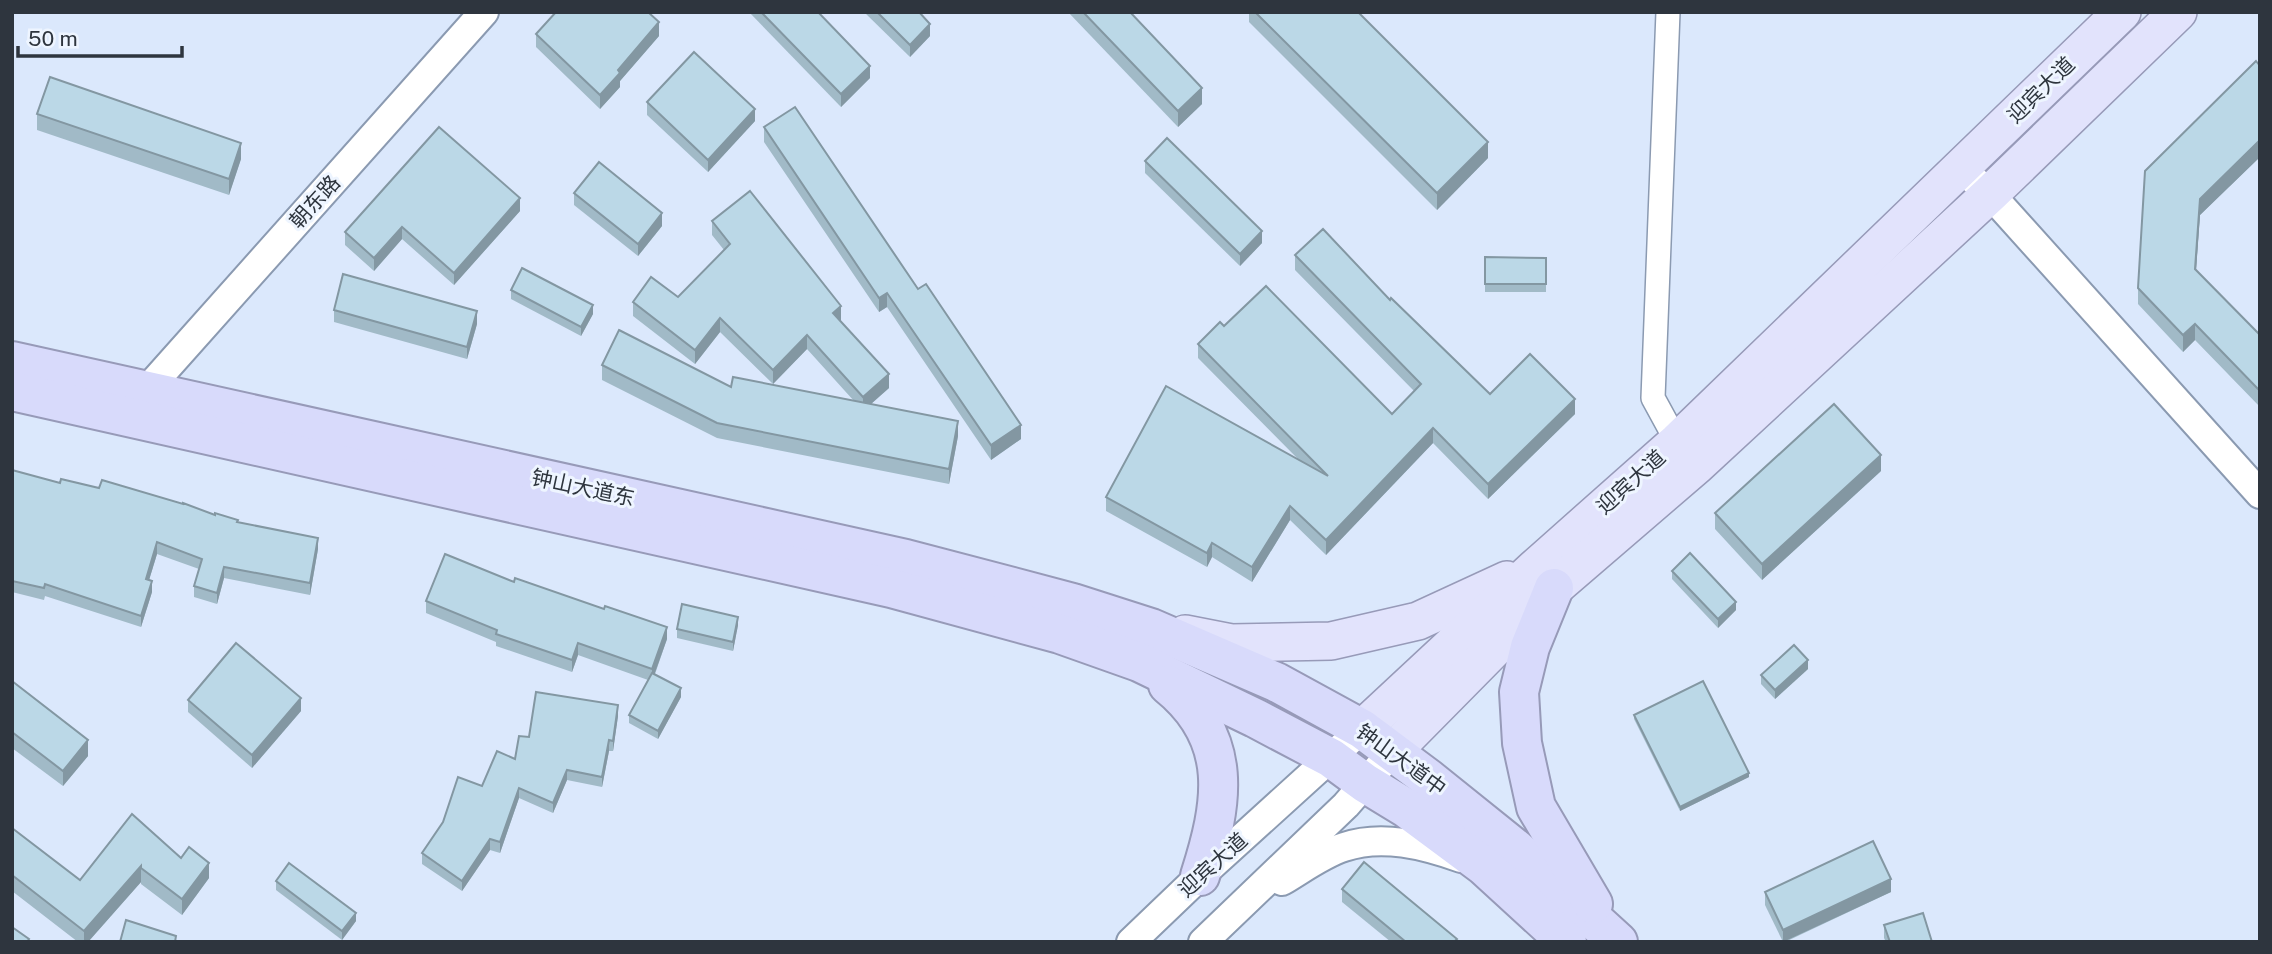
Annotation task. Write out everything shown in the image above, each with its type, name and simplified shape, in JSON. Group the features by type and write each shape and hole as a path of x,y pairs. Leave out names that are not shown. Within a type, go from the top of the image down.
{"highway":[{"name":"钟山大道东","path":"12,361 906,559 1073,603 1145,645"},
{"name":"钟山大道东","path":"12,391 891,588 1060,634 1145,645"},
{"path":"1545,577 1519,692 1522,743 1536,807 1614,937"},
{"name":"钟山大道中","path":"1145,645 1276,682 1362,729 1516,849 1614,937"},
{"name":"钟山大道中","path":"1145,645 1255,718 1331,758 1405,808 1484,866 1567,942"},
{"path":"1145,645 1204,724 1218,761 1220,788 1214,832 1199,876"}],"main road":[{"name":"迎宾大道","path":"1687,453 1960,168 2122,12"},
{"name":"迎宾大道","path":"1362,729 1545,577 1990,194 2178,12"},
{"name":"迎宾大道","path":"1393,751 1545,577"},
{"path":"1145,645 1331,641 1418,621 1545,577"}],"street":[{"name":"朝东路","path":"145,392 484,12"},
{"path":"1668,12 1653,398 1687,453"},
{"path":"1960,168 1990,194 2260,494"},
{"name":"迎宾大道","path":"1131,942 1199,876 1362,729"},
{"name":"迎宾大道","path":"1203,942 1346,804 1393,751"},
{"path":"1246,901 1342,847 1357,844 1385,841 1428,846 1484,866"}],"building":[{"path":"556,12 648,12 659,22 600,95 536,34"},
{"path":"761,12 818,12 870,66 841,94"},
{"path":"877,12 919,12 930,24 910,45"},
{"path":"1083,12 1130,12 1202,88 1178,111"},
{"path":"1255,12 1358,12 1488,142 1437,193"},
{"path":"694,52 755,109 708,160 647,102"},
{"path":"2256,61 2260,66 2260,140 2200,199 2195,269 2260,335 2260,391 2195,324 2183,335 2138,288 2145,171"},
{"path":"50,77 241,143 229,179 37,114"},
{"path":"795,107 918,289 926,284 1021,425 991,445 887,293 879,298 764,127"},
{"path":"439,127 520,198 454,273 402,227 374,258 345,232"},
{"path":"1167,138 1262,231 1240,254 1145,161"},
{"path":"599,162 662,213 638,244 574,193"},
{"path":"750,191 841,306 833,313 889,374 863,397 807,335 773,370 720,318 695,350 633,302 651,277 678,297 730,244 712,221"},
{"path":"1323,229 1390,300 1391,298 1490,394 1530,354 1575,399 1488,484 1433,428 1326,540 1290,506 1252,567 1212,543 1207,553 1106,497 1166,386 1328,476 1198,344 1220,322 1224,326 1266,286 1392,414 1421,384 1295,255"},
{"path":"1485,257 1546,258 1546,284 1485,284"},
{"path":"522,268 593,305 581,327 511,290"},
{"path":"343,274 477,311 467,347 334,310"},
{"path":"619,330 731,387 733,377 958,421 949,469 717,423 602,365"},
{"path":"1834,404 1881,455 1762,564 1715,513"},
{"path":"12,470 60,483 61,479 99,488 102,480 238,520 237,522 318,538 310,583 224,567 217,593 194,586 202,559 157,542 146,579 152,581 141,616 45,584 44,588 12,581"},
{"path":"1690,553 1736,602 1718,619 1672,571"},
{"path":"445,554 514,582 515,578 604,609 605,606 667,627 652,669 578,643 572,660 496,634 497,630 426,601"},
{"path":"682,604 738,617 733,642 677,629"},
{"path":"236,643 301,698 252,755 188,700"},
{"path":"1794,645 1808,660 1775,690 1761,675"},
{"path":"652,673 681,688 658,731 629,715"},
{"path":"12,681 88,740 63,771 12,732"},
{"path":"1703,681 1749,773 1680,807 1634,715"},
{"path":"536,692 618,705 613,741 609,740 602,777 567,770 553,803 519,788 500,842 490,839 462,881 422,853 443,822 458,777 482,786 497,751 515,759 519,736 529,737"},
{"path":"132,814 181,858 189,847 209,863 182,899 141,866 84,931 12,875 12,828 80,880"},
{"path":"1873,841 1891,879 1783,930 1765,892"},
{"path":"1364,862 1457,939 1454,942 1406,942 1342,889"},
{"path":"289,863 356,913 342,931 276,881"},
{"path":"1923,913 1932,942 1890,942 1884,925"},
{"path":"126,920 176,936 175,942 120,942"},
{"path":"12,927 29,939 27,942 12,942"}]}
